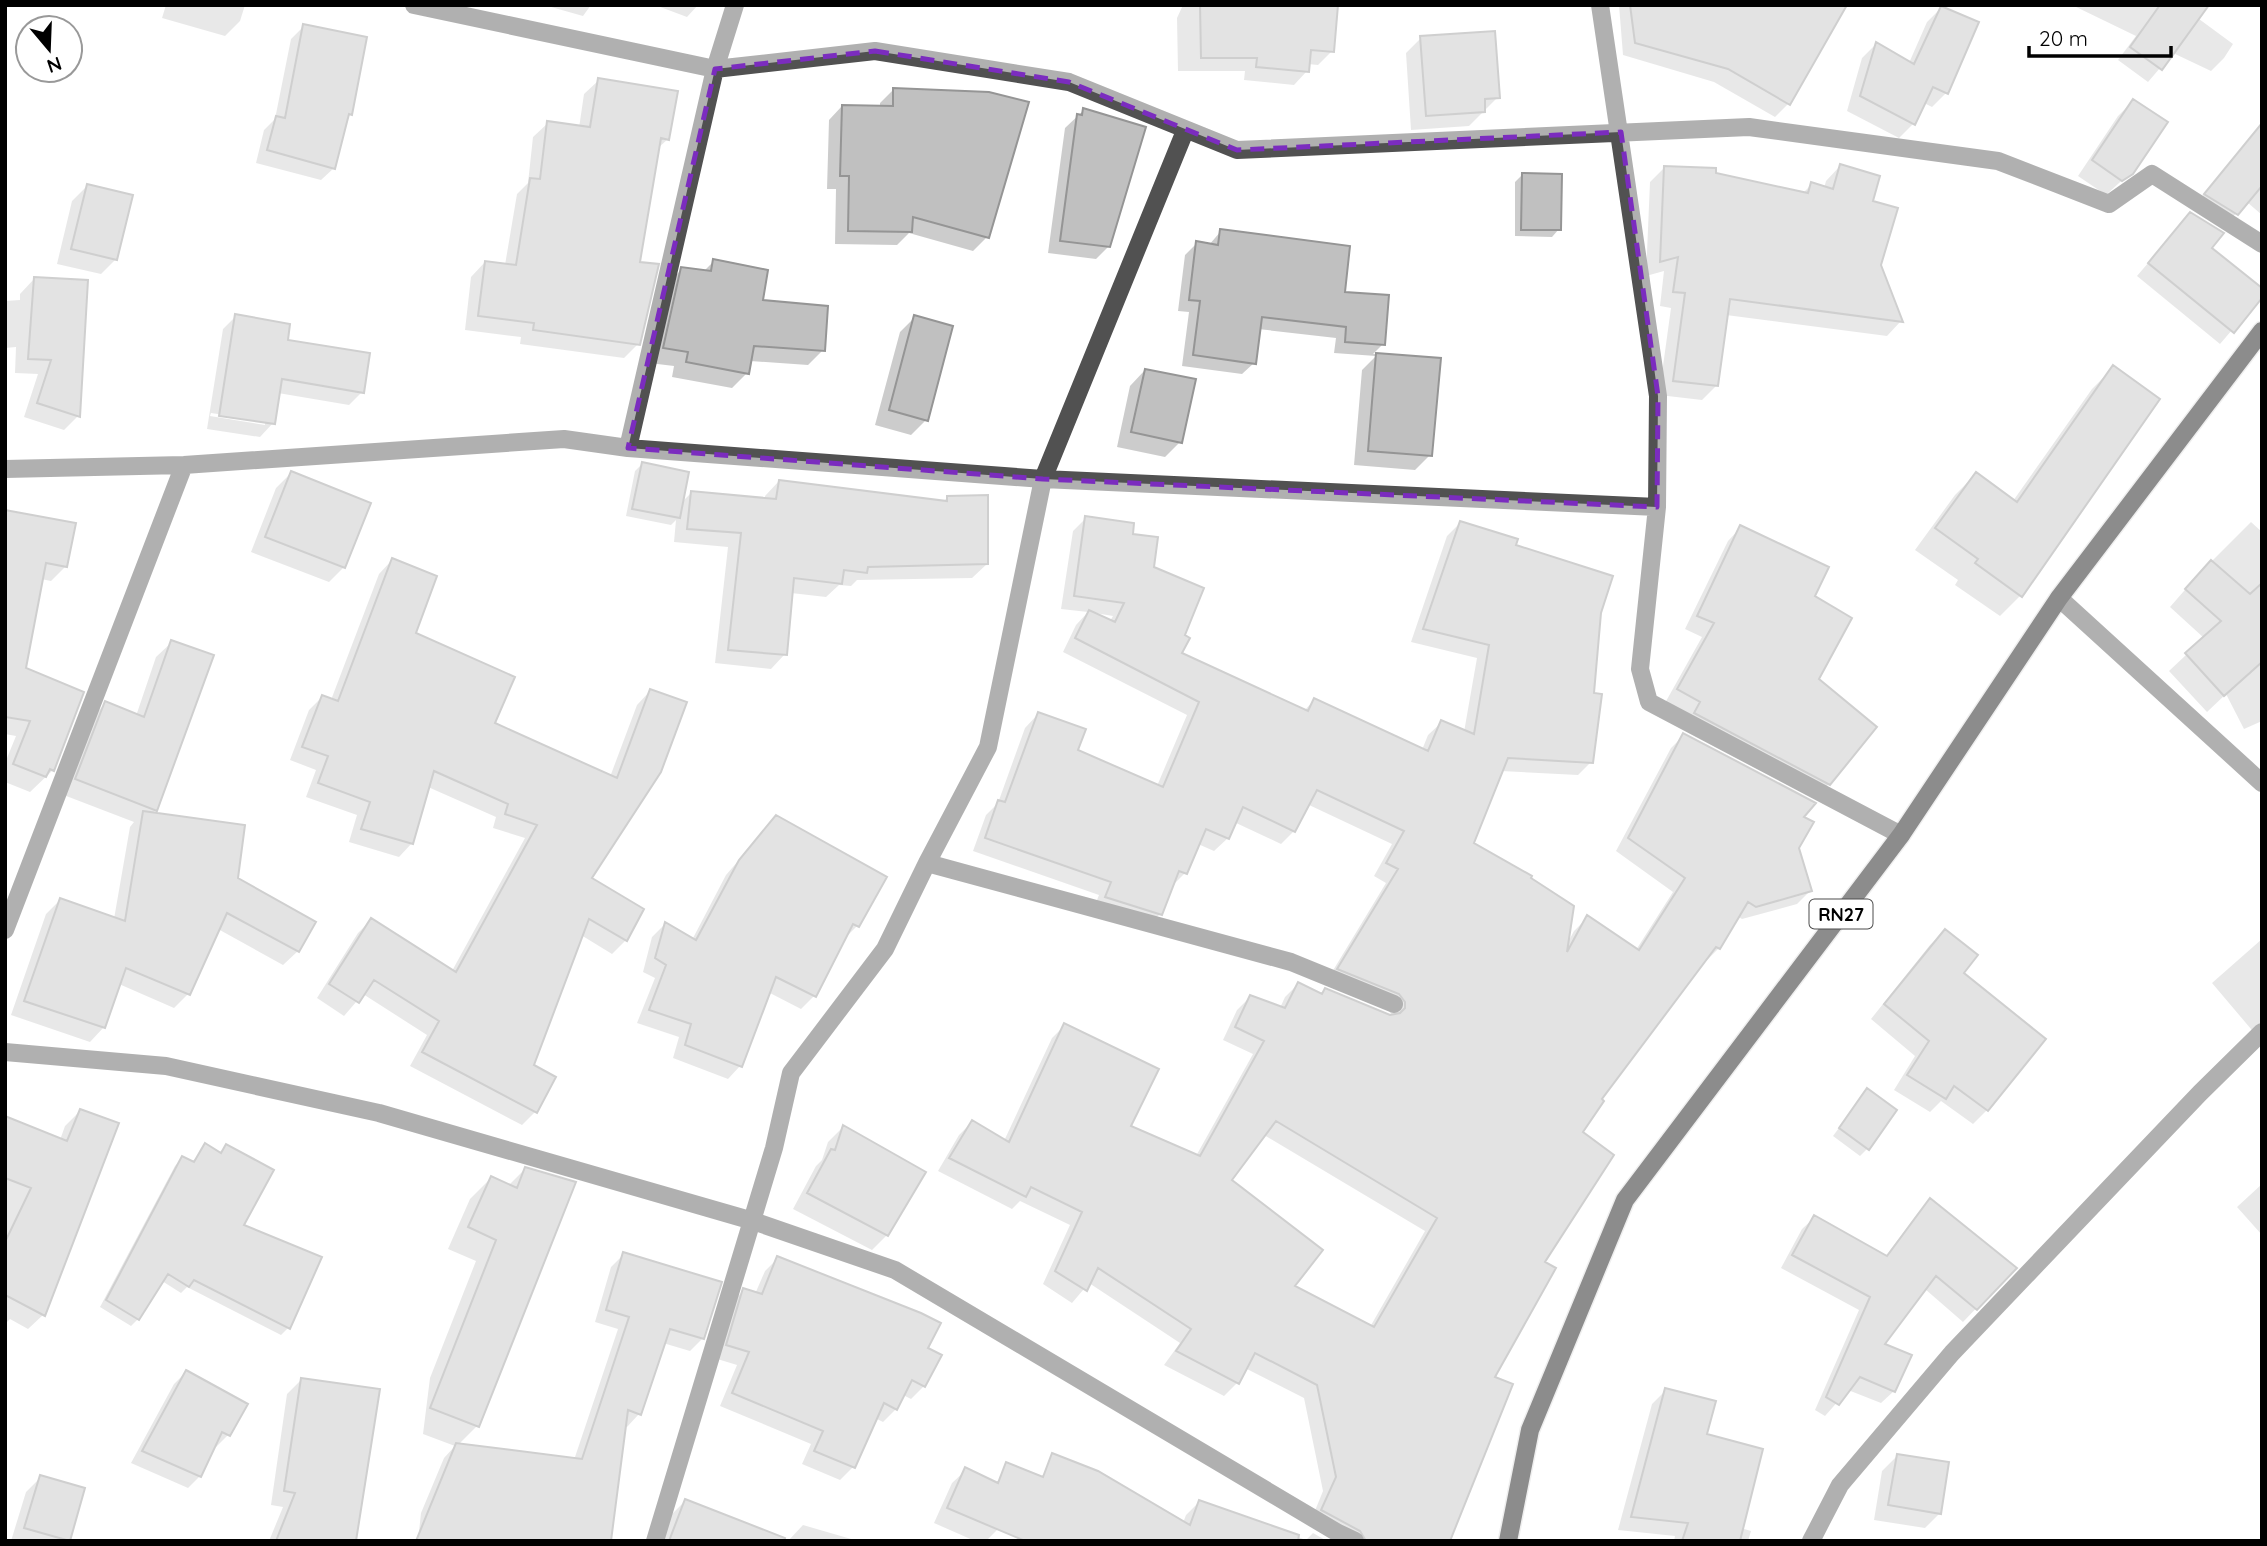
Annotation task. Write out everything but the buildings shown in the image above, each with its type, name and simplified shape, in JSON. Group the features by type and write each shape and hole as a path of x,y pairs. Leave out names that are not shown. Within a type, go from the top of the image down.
{"main road":[{"name":"RN27","path":"1508,1541 1530,1430 1625,1200 1901,835 2059,598 2262,331"}],"street":[{"path":"414,5 715,69 875,51 1069,82 1237,150 1749,127 1998,161 2109,204 2152,174 2262,244"},
{"path":"628,448 715,69 735,5"},
{"path":"1600,5 1621,132 1658,396 1657,507 1640,669 1648,702 1901,835"},
{"path":"655,1541 753,1221 774,1148 791,1073 885,949 988,747 1043,479 1185,131"},
{"path":"5,468 184,465 564,439 628,448 1043,479 1657,507"},
{"path":"5,930 184,465"},
{"path":"2059,598 2262,783"},
{"path":"927,863 1291,962 1395,1004"},
{"path":"1811,1541 1840,1485 1952,1353 2200,1093 2262,1032"},
{"path":"5,1052 166,1066 379,1113 753,1221 895,1270 1355,1541"}],"highlighted area":[{"path":"875,51 1069,82 1237,150 1621,132 1658,396 1657,507 1043,479 628,448 715,69"}]}
